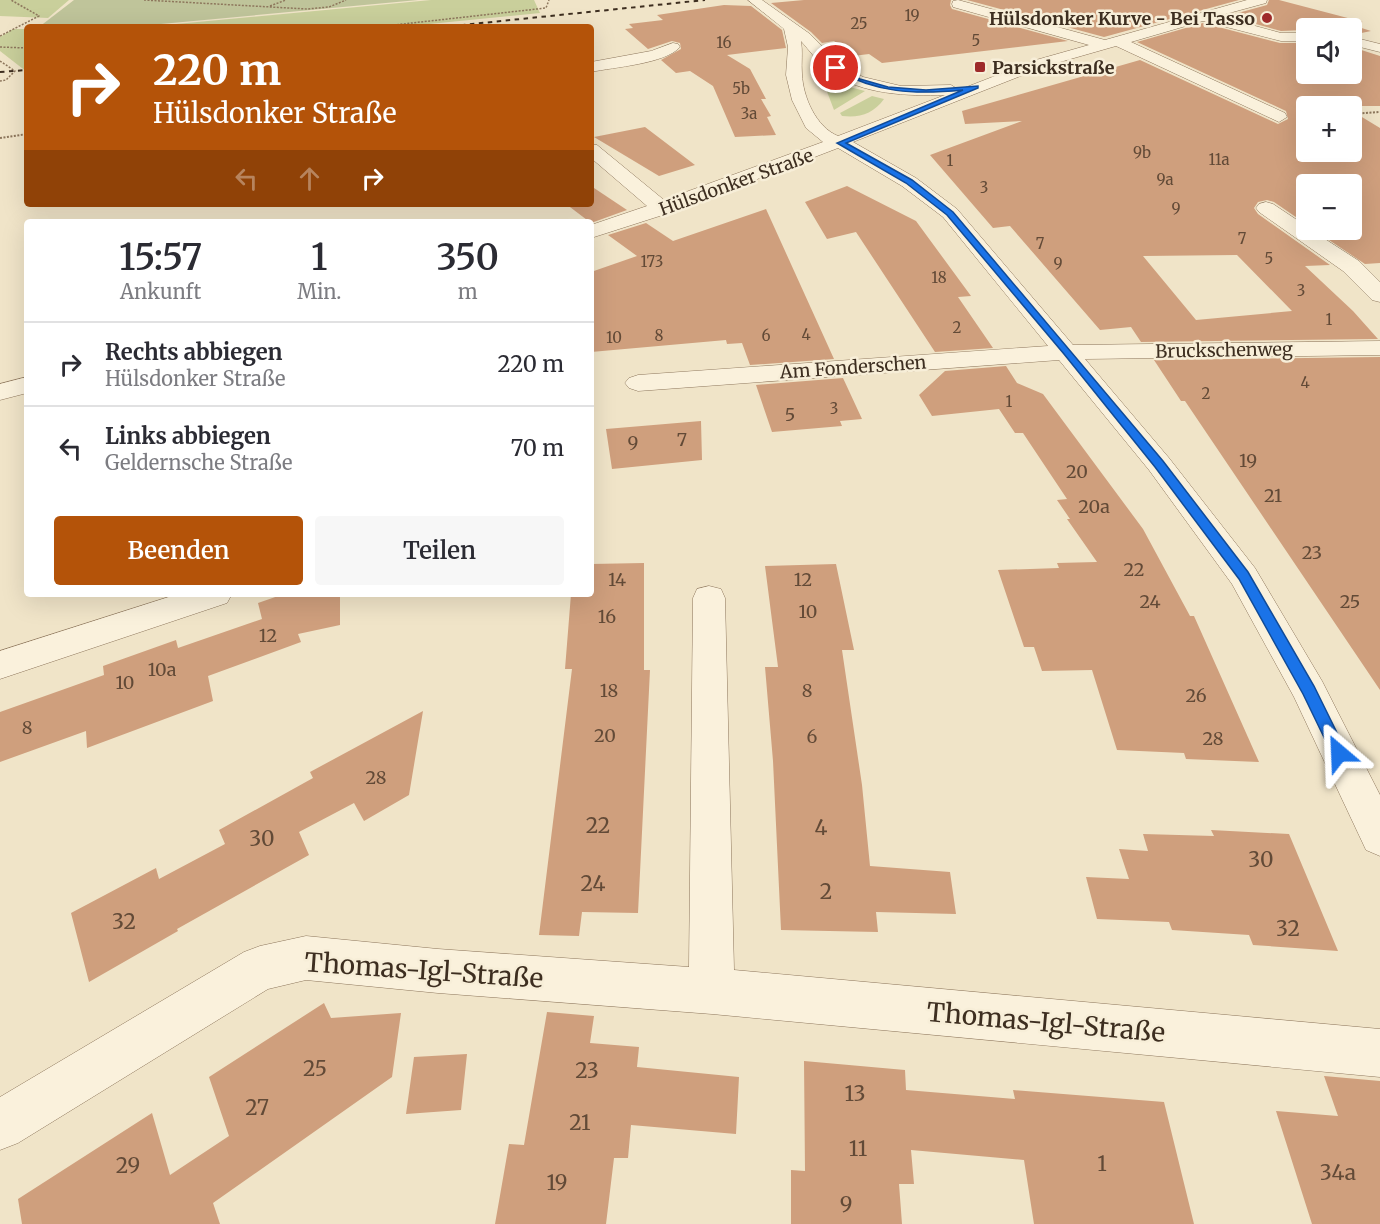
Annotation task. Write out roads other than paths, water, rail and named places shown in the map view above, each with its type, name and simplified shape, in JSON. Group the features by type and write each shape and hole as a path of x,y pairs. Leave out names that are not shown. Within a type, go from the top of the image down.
{"street":[{"path":"754,0 805,37 836,68 858,80 876,86 926,92 976,87 985,72 994,66 1023,58 1069,54 1261,0"},
{"path":"958,4 1140,50 1279,117"},
{"path":"1201,16 1271,35 1296,36"},
{"path":"791,28 795,47 794,75 800,100 812,124 824,136 841,143 909,182 950,213 1159,464 1244,576 1309,691 1380,837"},
{"path":"1362,44 1380,48"},
{"path":"812,46 815,71"},
{"path":"594,66 655,55 673,47"},
{"name":"Hülsdonker Straße","path":"594,231 662,209 841,143 976,87"},
{"path":"836,123 841,143"},
{"path":"594,152 662,209"},
{"path":"1266,208 1351,266 1380,295"},
{"name":"Bruckschenweg","path":"1068,352 1380,348"},
{"name":"Am Fonderschen","path":"638,383 1068,352"},
{"path":"0,392 24,387"},
{"path":"0,665 207,597"},
{"path":"709,598 712,991"},
{"name":"Thomas-Igl-Straße","path":"0,1125 260,968 306,958 438,971 712,991 1380,1053"}],"railway":[{"path":"472,24 705,0"},
{"path":"0,72 24,70"}],"place":[{"name":"Hülsdonker Kurve - Bei Tasso","path":"1267,18"},
{"name":"Parsickstraße","path":"980,67"}]}
